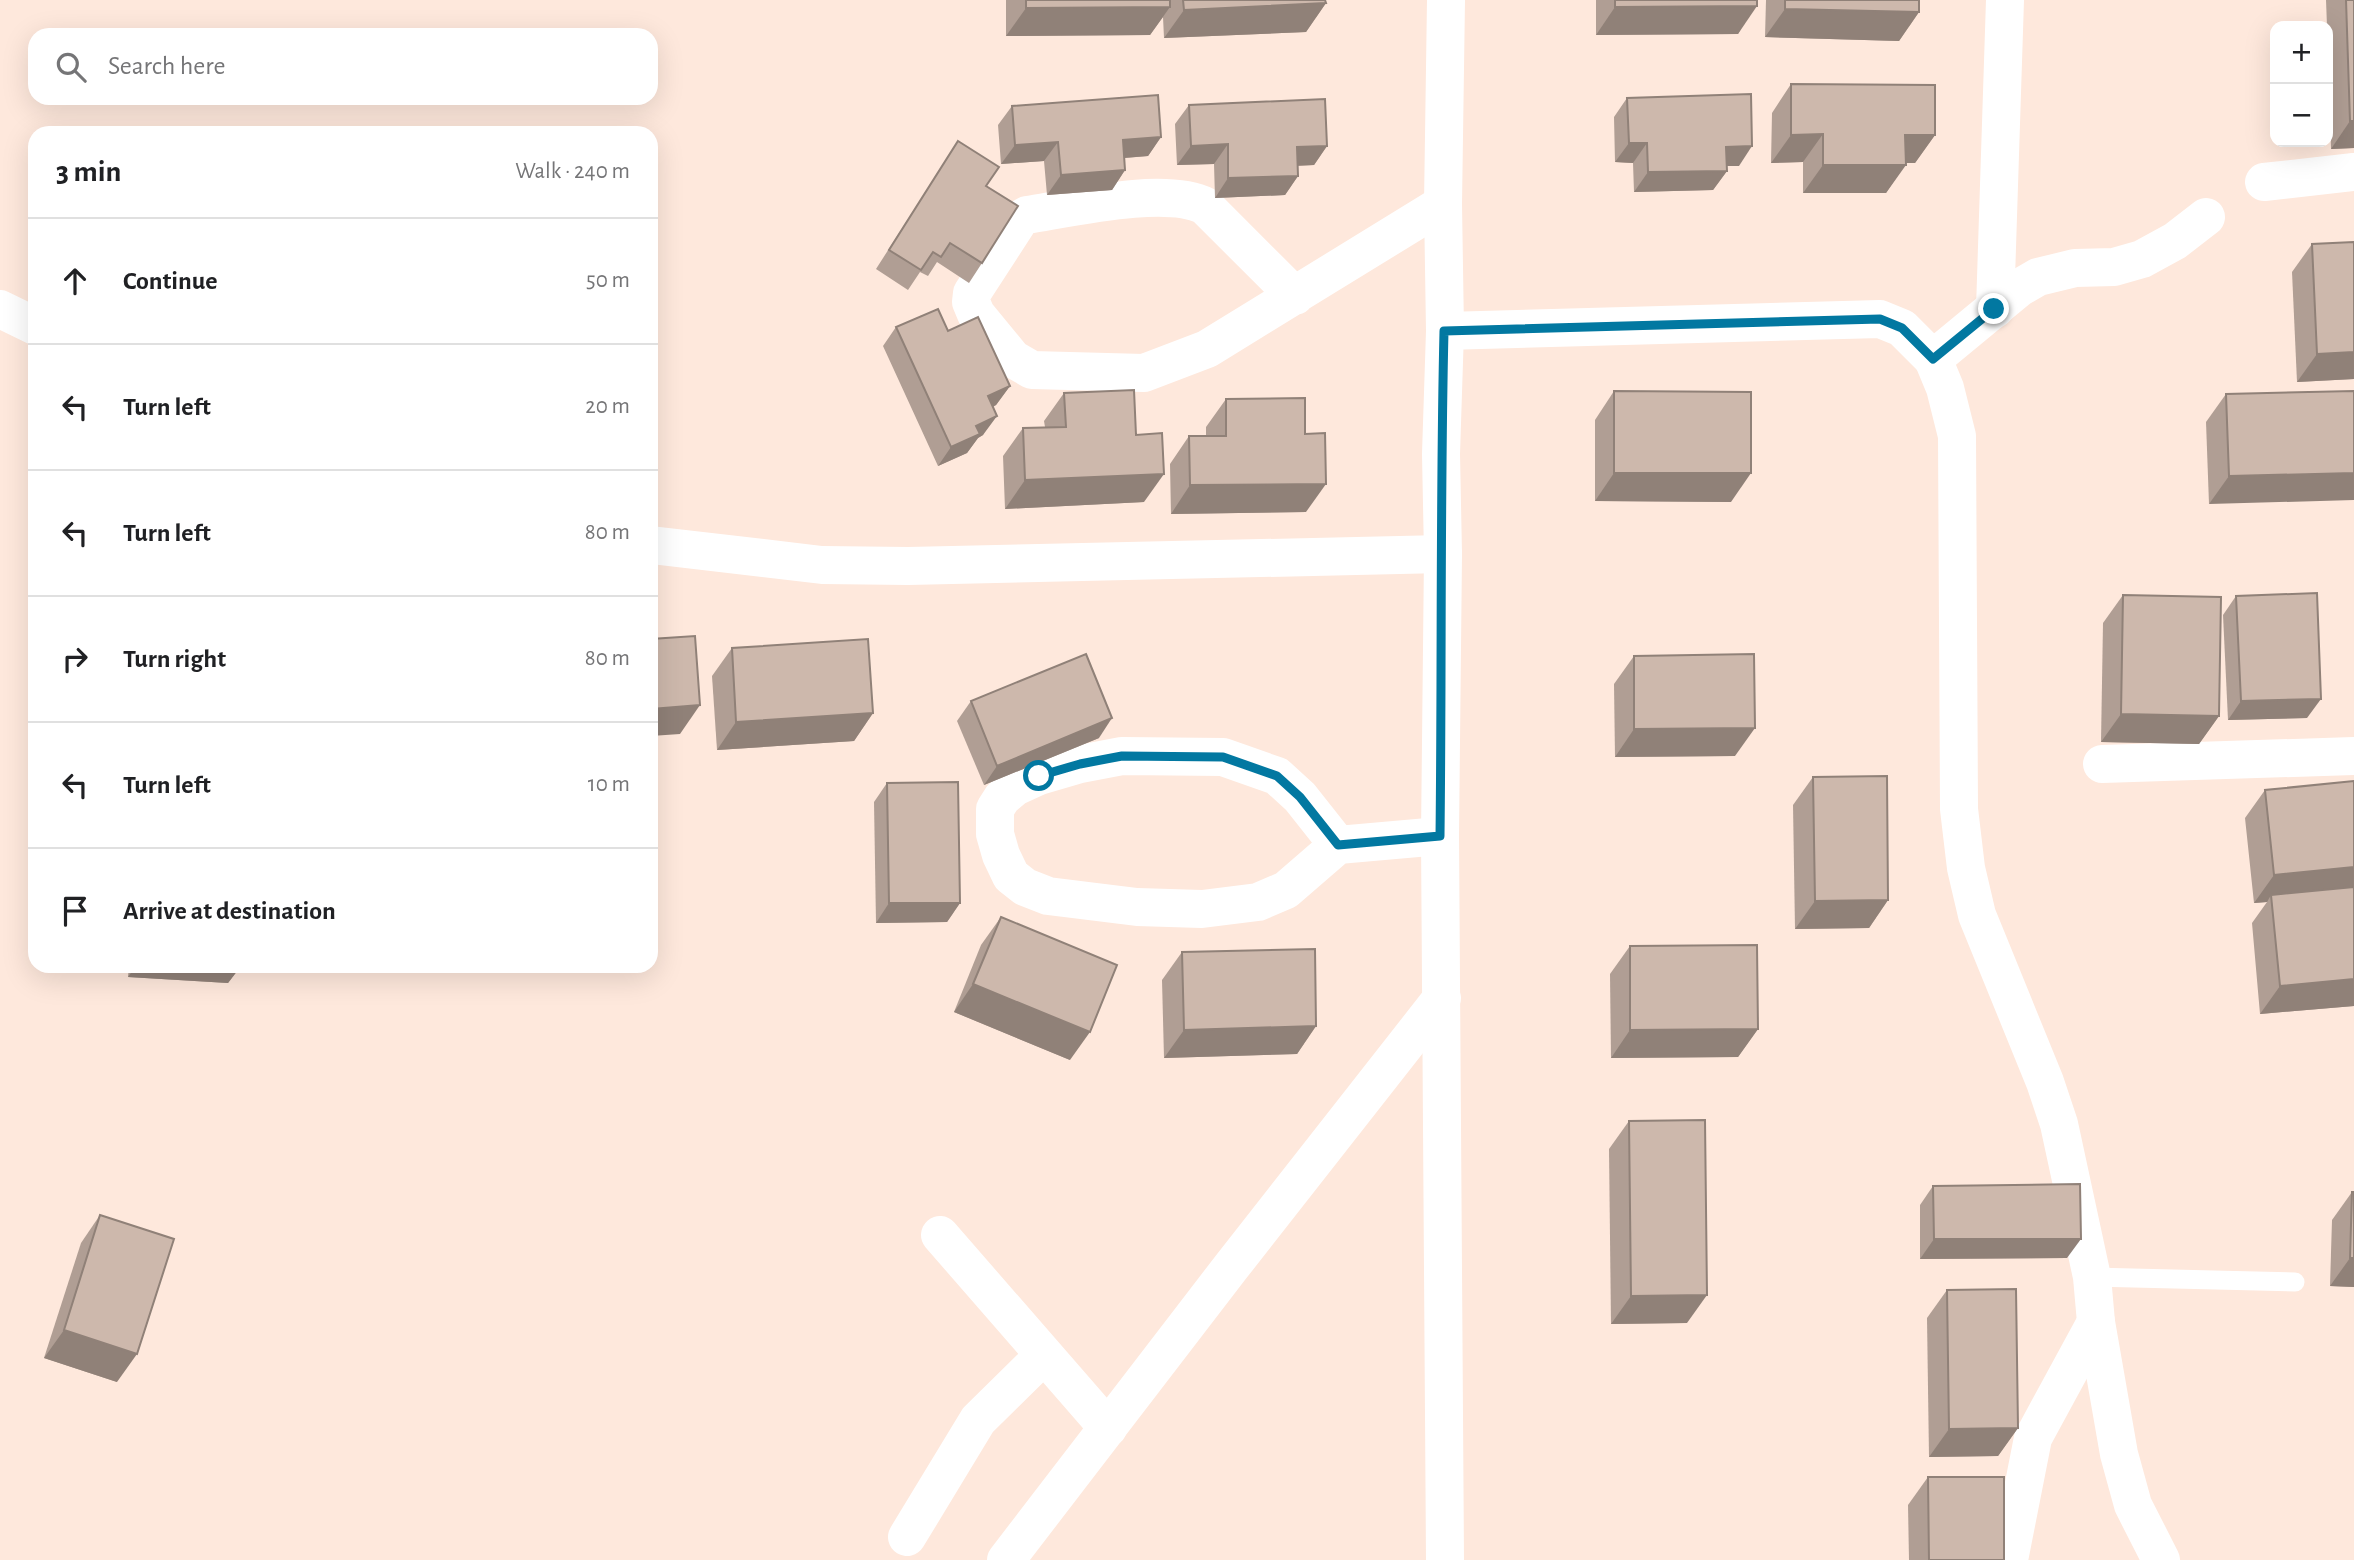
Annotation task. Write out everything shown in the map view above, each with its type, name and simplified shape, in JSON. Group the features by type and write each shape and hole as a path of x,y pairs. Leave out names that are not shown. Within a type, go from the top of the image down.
{"street":[{"path":"1445,1560 1440,836 1446,0"},
{"path":"1994,309 2005,0"},
{"path":"2264,182 2354,172"},
{"path":"1295,296 1205,206 1194,200 1131,198 1027,215 1020,219 972,293 971,302 976,314 1013,359 1032,370 1129,374 1158,369 1207,349 1295,296 1443,204"},
{"path":"1933,359 2038,277 2075,268 2114,267 2142,259 2175,241 2206,217"},
{"path":"0,309 28,323"},
{"path":"1444,331 1880,319 1902,328 1933,359 1945,388 1957,436 1959,809 1966,868 1977,915 2045,1082 2059,1124 2092,1278 2096,1322 2119,1454 2133,1505 2161,1560"},
{"path":"658,546 822,565 908,566 1443,554"},
{"path":"2102,764 2354,755"},
{"path":"1338,845 1300,797 1277,776 1223,757 1122,756 1080,764 1039,776 1014,787 995,809 995,834 1001,855 1011,876 1025,887 1048,896 1137,907 1202,909 1258,902 1286,890 1338,845 1440,836"},
{"path":"1006,1560 1231,1267 1442,999"},
{"path":"940,1235 1108,1428"},
{"path":"2009,1560 2034,1438 2096,1322"},
{"path":"907,1537 978,1420 1044,1355"}],"lane":[{"path":"2092,1278 2295,1282"}],"building":[{"path":"1026,0 1170,0 1170,7 1026,8"},
{"path":"1183,0 1325,0 1326,3 1184,10"},
{"path":"1615,0 1757,0 1757,6 1615,7"},
{"path":"1785,0 1919,0 1919,12 1785,9"},
{"path":"2346,0 2354,0 2354,121 2350,121"},
{"path":"1791,84 1935,85 1935,135 1905,135 1906,165 1823,165 1823,134 1791,135"},
{"path":"1751,94 1752,146 1726,147 1727,171 1648,172 1647,143 1629,143 1627,98"},
{"path":"1158,95 1161,137 1123,140 1125,170 1061,175 1058,142 1015,145 1012,106"},
{"path":"1325,99 1327,146 1297,147 1298,176 1228,178 1228,144 1191,146 1189,105"},
{"path":"958,141 999,167 986,186 1018,206 982,263 950,243 941,257 933,252 921,270 889,250"},
{"path":"2354,242 2354,352 2317,354 2312,244"},
{"path":"938,309 948,331 978,317 1010,386 988,396 997,416 976,426 980,434 951,447 896,327"},
{"path":"1134,390 1136,435 1162,433 1164,474 1025,480 1023,428 1066,427 1064,393"},
{"path":"1614,391 1751,392 1751,473 1614,473"},
{"path":"2354,391 2354,473 2229,476 2226,394"},
{"path":"1305,398 1305,434 1325,433 1326,484 1190,485 1189,436 1226,436 1226,399"},
{"path":"2317,593 2321,699 2241,701 2236,596"},
{"path":"2123,595 2221,597 2219,716 2121,714"},
{"path":"695,636 700,705 658,708 658,639"},
{"path":"868,639 873,713 736,722 732,648"},
{"path":"1086,654 1112,718 997,766 971,701"},
{"path":"1754,654 1755,728 1634,729 1634,656"},
{"path":"1887,776 1888,900 1815,901 1813,777"},
{"path":"2354,781 2354,867 2274,875 2265,790"},
{"path":"958,782 960,903 889,903 887,783"},
{"path":"2354,887 2354,979 2280,986 2271,895"},
{"path":"1001,917 1117,965 1090,1032 973,984"},
{"path":"1757,945 1758,1029 1630,1030 1630,946"},
{"path":"1315,949 1316,1026 1184,1030 1182,952"},
{"path":"1705,1120 1707,1295 1631,1296 1629,1121"},
{"path":"2080,1184 2081,1239 1934,1239 1933,1186"},
{"path":"2352,1192 2354,1258 2350,1258"},
{"path":"100,1215 174,1239 137,1354 64,1330"},
{"path":"2016,1289 2018,1428 1949,1429 1947,1290"},
{"path":"1928,1477 2004,1477 2004,1560 1929,1560"}],"route":[{"path":"1039,776 1122,756 1223,757 1277,776 1300,797 1338,845 1440,836 1444,331 1880,319 1902,328 1933,359 1994,309"}]}
